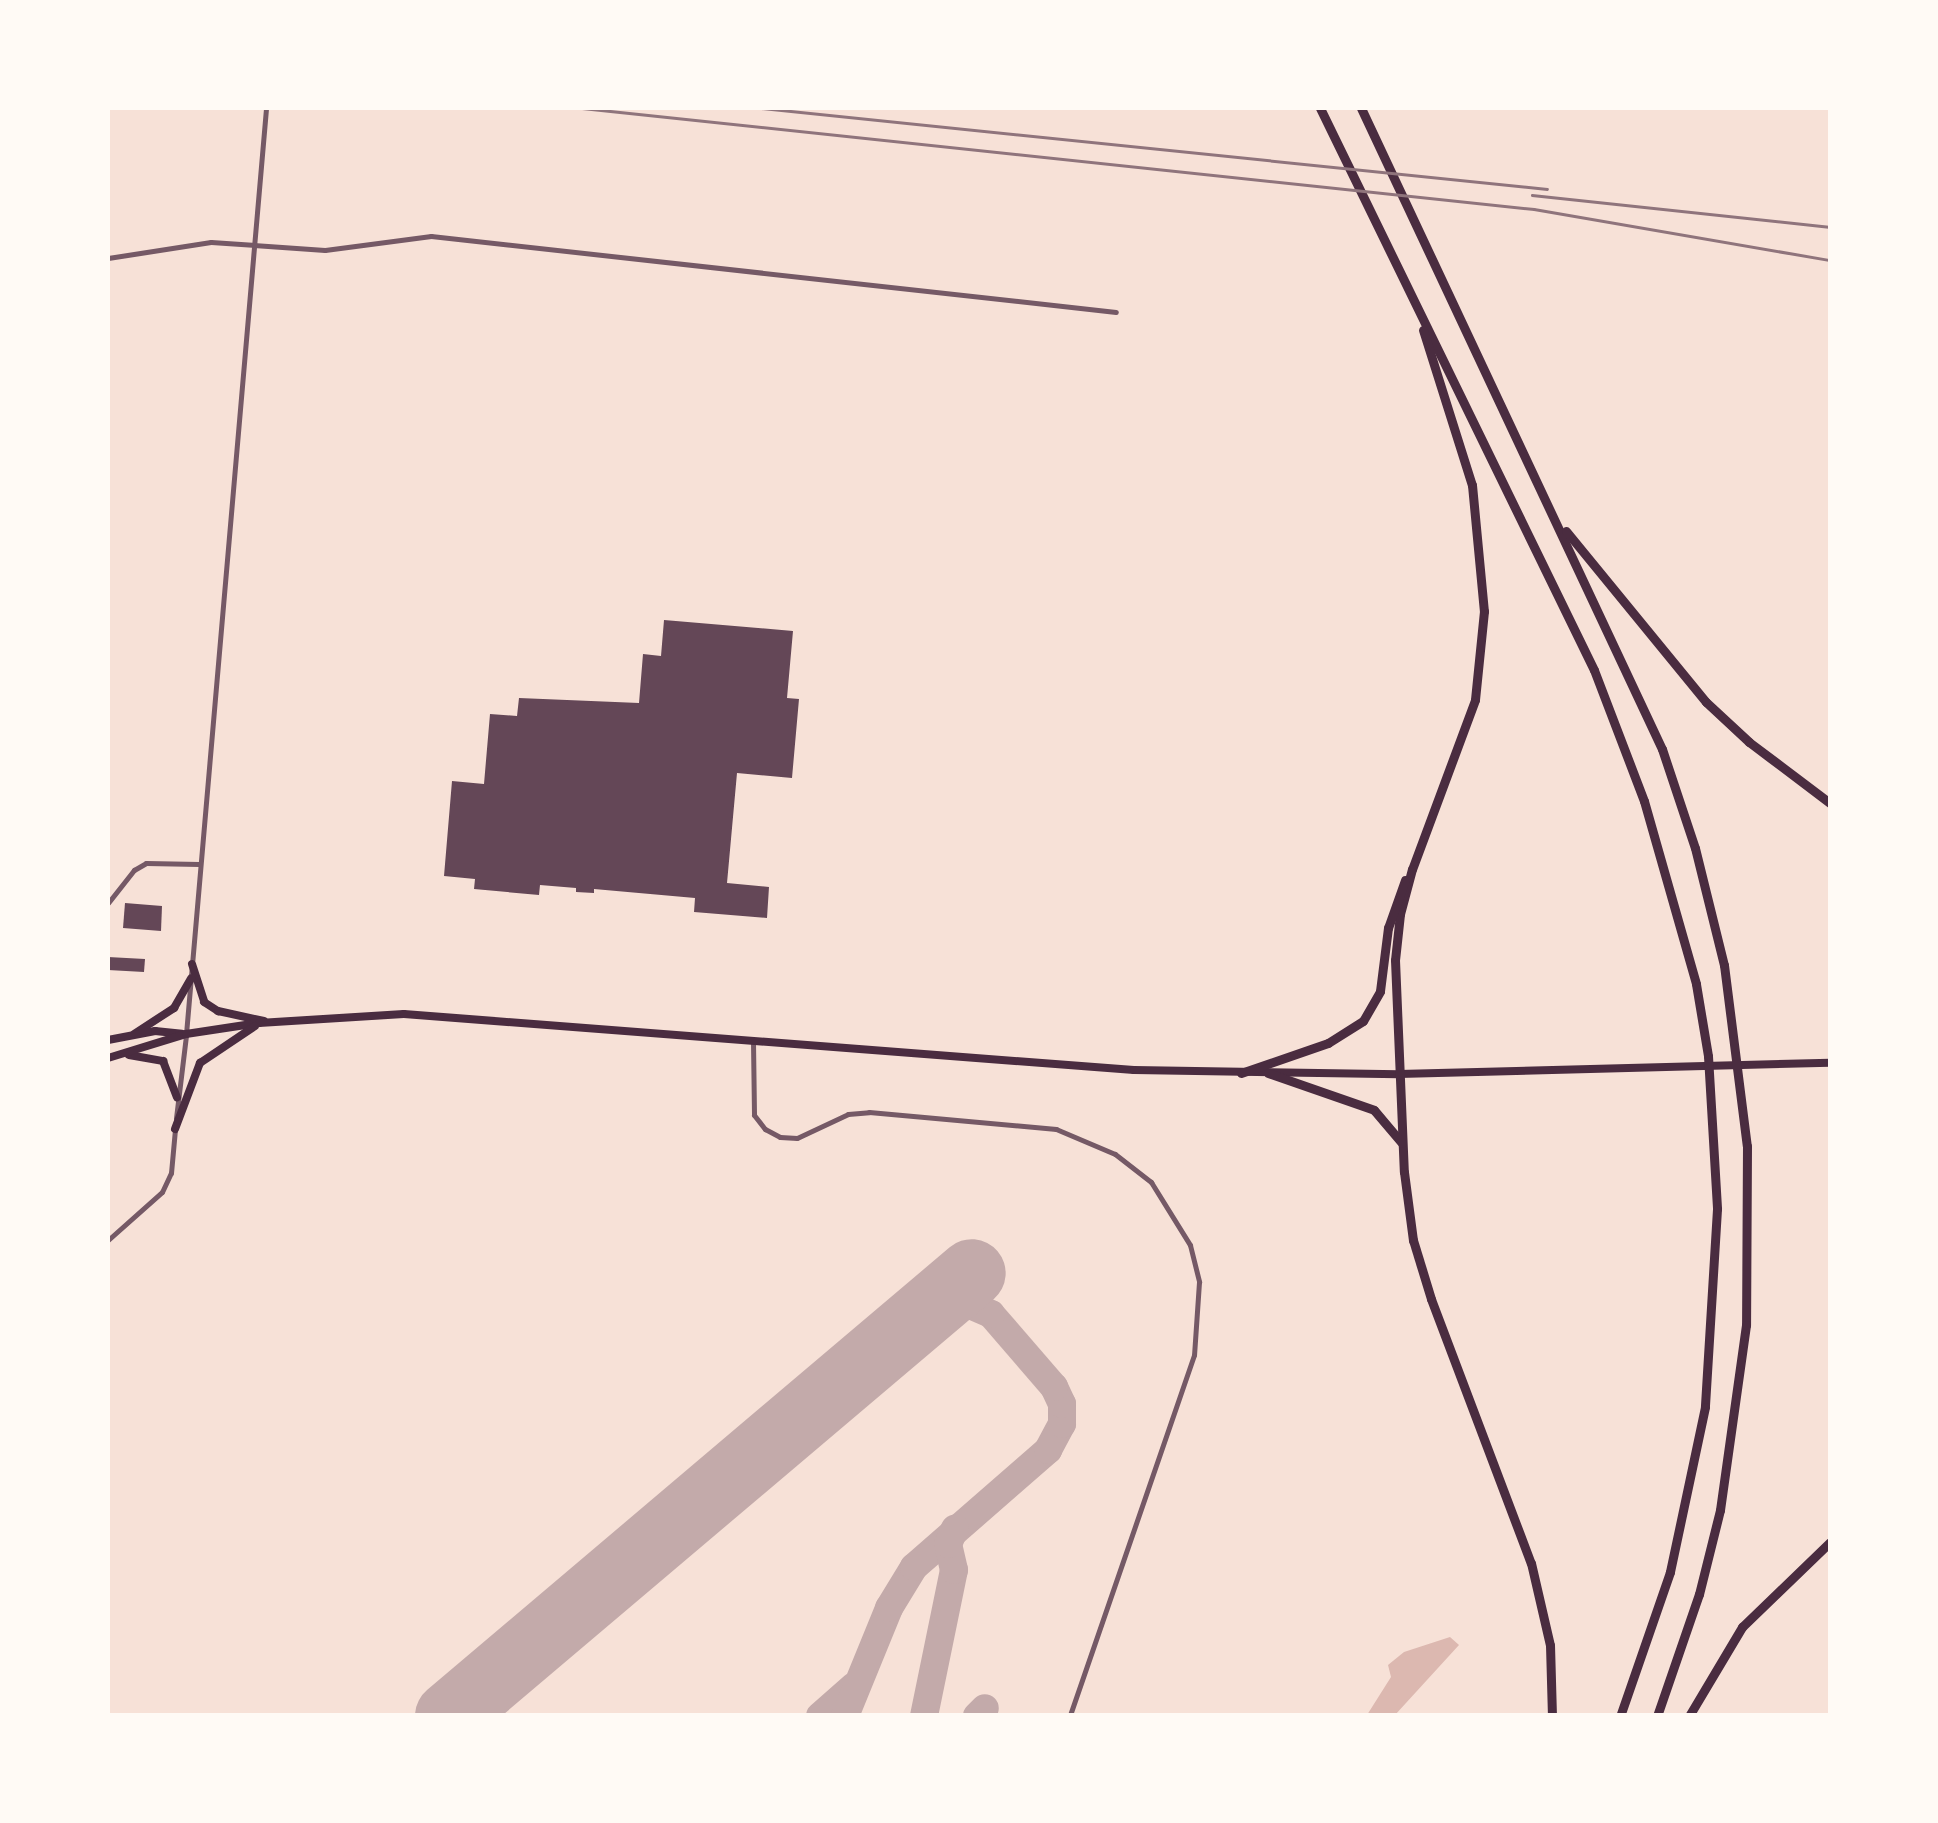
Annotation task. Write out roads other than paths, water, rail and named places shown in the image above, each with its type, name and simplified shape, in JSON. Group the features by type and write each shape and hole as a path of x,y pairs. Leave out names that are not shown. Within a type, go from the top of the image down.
{"highway":[{"path":"1320,108 1594,670 1644,801 1674,896 1708,1056 1717,1210 1705,1407 1670,1572 1620,1716"},
{"path":"1360,108 1662,748 1695,848 1724,965 1747,1146 1746,1325 1736,1418 1699,1594 1657,1716"},
{"path":"1408,288 1464,448 1480,526 1484,611 1475,700 1412,869 1395,960 1402,1144 1413,1240 1431,1299 1531,1563 1550,1645 1552,1716"},
{"path":"1554,514 1650,638 1706,702 1748,742 1830,804"},
{"path":"1241,1073 1328,1042 1363,1021 1380,991 1397,894 1412,869"},
{"path":"1268,1073 1374,1110 1402,1144"},
{"path":"1689,1716 1742,1627 1830,1542"}],"main road":[{"path":"192,964 204,1002 218,1010 264,1022"},
{"path":"134,1034 174,1008 191,980"},
{"path":"108,1040 264,1022 404,1014 1027,1064 1241,1073 1399,1074 1830,1063"},
{"path":"175,1129 200,1063 264,1022"},
{"path":"108,1058 186,1034"},
{"path":"125,1054 163,1062 178,1097"}],"street":[{"path":"108,1240 162,1192 171,1173 266,108"},
{"path":"108,258 211,242 326,250 431,236 1116,312"},
{"path":"108,904 134,870 157,860 199,864"},
{"path":"753,1042 750,1086 754,1114 765,1129 780,1137 797,1138 848,1114 870,1112 1056,1129 1115,1154 1150,1182 1190,1245 1200,1298 1194,1355 1070,1716"}],"railway":[{"path":"582,108 1534,209 1830,260"},
{"path":"761,108 1547,189"},
{"path":"1532,195 1830,227"}]}
